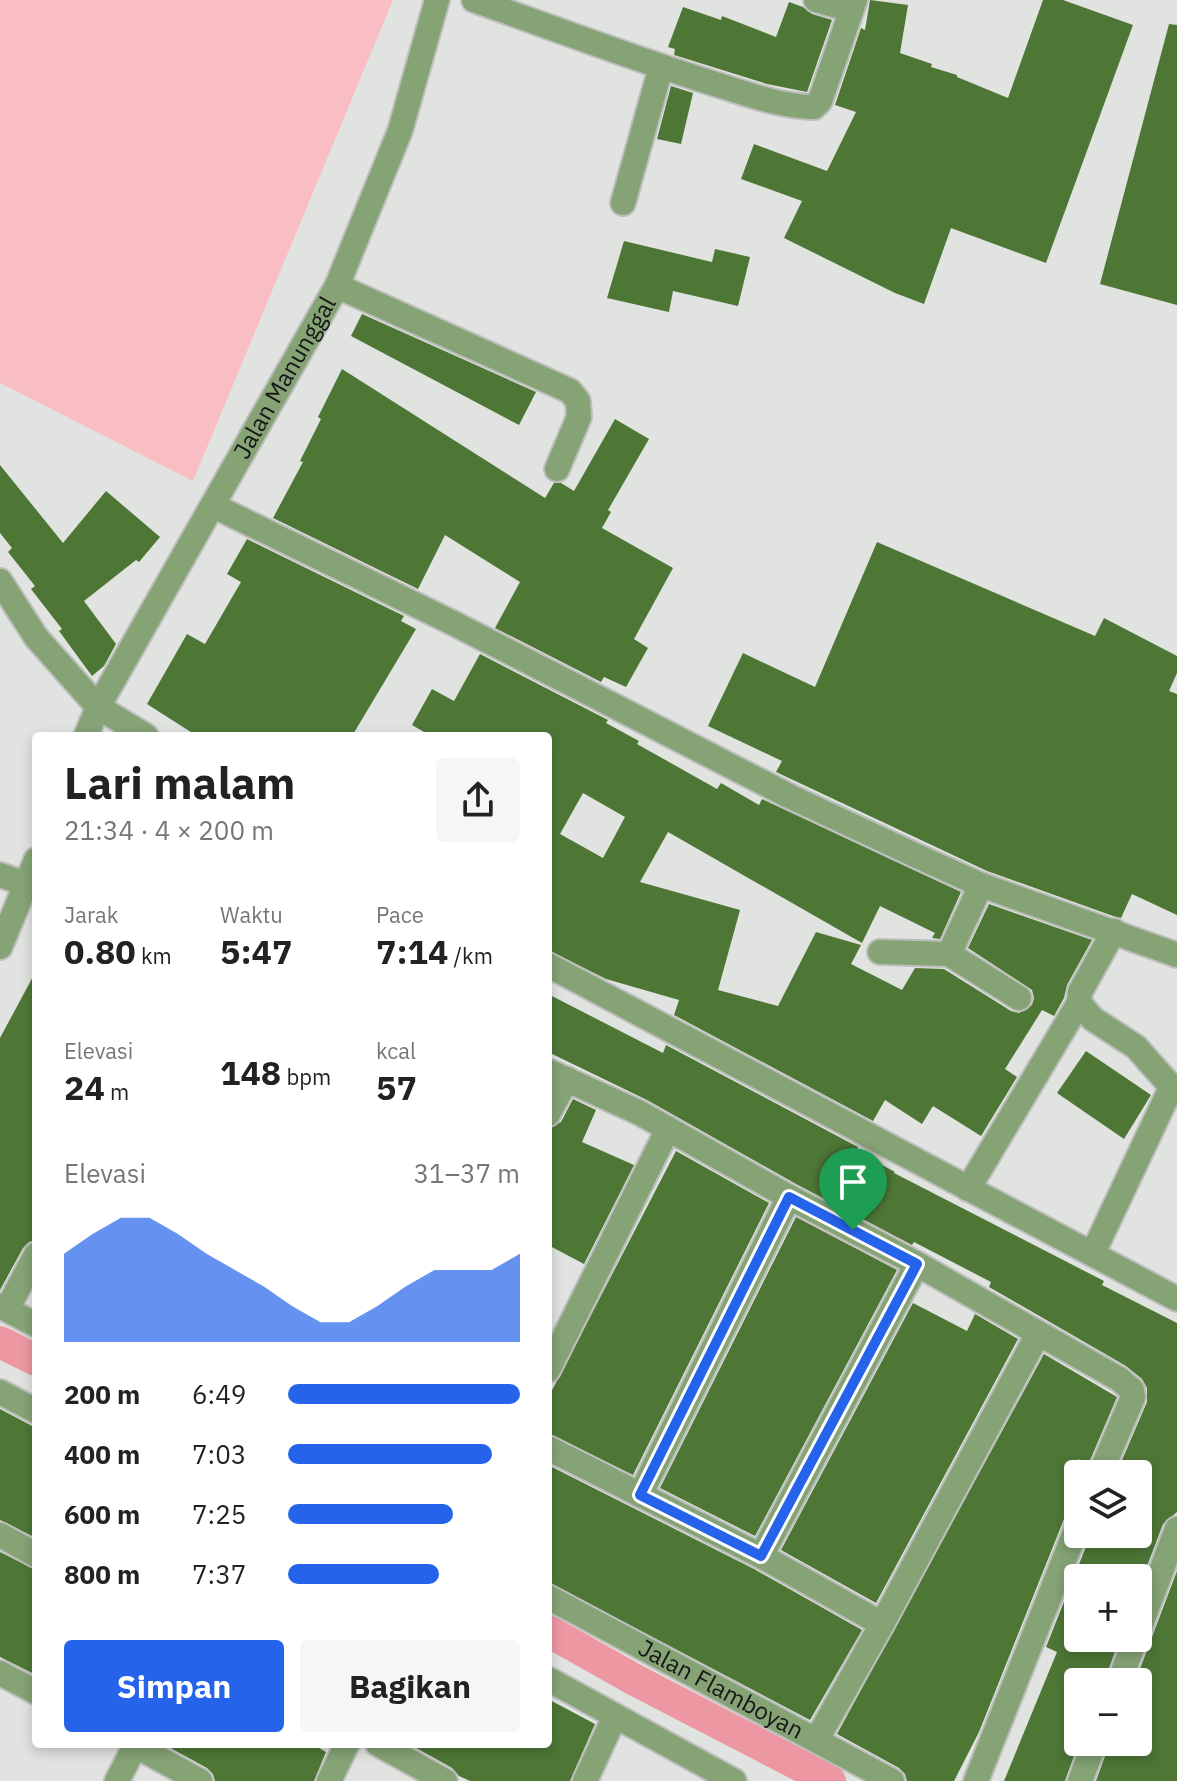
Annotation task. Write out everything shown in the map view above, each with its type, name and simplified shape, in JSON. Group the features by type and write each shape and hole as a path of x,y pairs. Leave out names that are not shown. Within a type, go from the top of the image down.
{"street":[{"name":"Jalan Manunggal","path":"88,732 98,707 337,286 400,131 437,0"},
{"path":"474,0 661,67 801,107 814,107 820,101 853,5 816,0"},
{"path":"623,203 661,67"},
{"path":"337,286 570,391 578,401 579,417 557,469"},
{"path":"214,506 455,624 789,796 981,885 1177,955"},
{"path":"0,581 36,637 98,707 139,732"},
{"path":"0,947 32,870"},
{"path":"0,875 26,884"},
{"path":"949,954 981,885"},
{"path":"968,1189 1079,1003 1080,992 1114,931"},
{"path":"880,952 949,954 1019,998"},
{"path":"552,967 1177,1299"},
{"path":"1079,1003 1093,1019 1136,1047 1174,1090 1093,1253"},
{"path":"552,1098 558,1075 668,1129 917,1264 1119,1379 1132,1390 1131,1406 1106,1460"},
{"path":"552,1362 668,1129"},
{"path":"640,1495 789,1197"},
{"path":"32,1261 3,1307 32,1323"},
{"path":"761,1556 917,1264"},
{"path":"817,1739 1038,1334"},
{"path":"0,1392 32,1409"},
{"path":"552,1450 761,1556 882,1624"},
{"path":"1152,1595 1177,1529"},
{"path":"0,1535 32,1553"},
{"path":"976,1781 1069,1548"},
{"name":"Jalan Flamboyan","path":"552,1599 892,1781"},
{"path":"0,1673 32,1690"},
{"path":"552,1681 734,1781"},
{"path":"585,1781 615,1716"},
{"path":"117,1781 133,1748"},
{"path":"140,1748 200,1781"},
{"path":"329,1781 345,1748"},
{"path":"385,1748 445,1781"},
{"path":"1080,1781 1090,1756"}],"shaded area":[{"path":"0,0 393,0 193,481 0,383"}],"building":[{"path":"870,0 908,5 900,53 1008,98 1043,0 1063,0 1133,25 1046,263 951,228 924,304 895,293 784,238 802,201 741,179 754,144 827,171 856,112 835,105 861,28 865,30"},
{"path":"789,2 832,20 807,92 767,84 674,55 675,49 668,47 683,7 721,20 722,16 776,37"},
{"path":"1169,24 1177,25 1177,305 1100,284"},
{"path":"671,86 693,93 681,144 657,139"},
{"path":"624,241 712,262 715,249 750,257 738,306 673,291 669,312 607,298"},
{"path":"362,314 536,392 519,425 351,336"},
{"path":"342,369 545,498 554,483 561,483 574,491 615,419 649,439 608,510 611,512 602,528 673,568 634,639 648,648 626,687 604,677 601,682 495,628 520,582 445,535 418,589 273,518 303,462 300,461 321,419 318,417"},
{"path":"0,465 63,543 106,491 160,537 139,562 136,560 84,601 116,644 104,666 92,676 59,631 62,629 31,589 35,586 8,552 12,548 0,533"},
{"path":"247,539 404,616 401,621 416,629 354,732 191,732 147,704 187,634 205,644 241,582 227,574"},
{"path":"877,542 1095,636 1104,618 1177,656 1177,673 1169,691 1177,694 1177,915 1132,894 1121,918 987,871 776,772 782,761 708,726 743,653 815,687"},
{"path":"480,654 608,720 606,723 639,741 637,744 717,789 721,783 759,805 762,799 961,892 940,939 932,938 935,933 880,906 862,943 668,832 640,882 740,910 718,990 778,1006 816,932 861,945 851,964 902,990 915,968 944,969 1019,1013 1032,1005 1032,990 968,948 989,904 1092,940 1054,1016 1042,1010 1005,1069 1017,1077 981,1136 933,1106 922,1124 885,1100 873,1121 674,1015 679,1000 606,979 552,952 552,732 424,732 412,725 432,689 454,701","holes":["583,793 625,817 603,858 560,834"]},
{"path":"32,978 32,1241 23,1248 0,1290 0,1038"},
{"path":"552,996 663,1053 666,1045 858,1147 856,1151 894,1173 1104,1281 1102,1285 1177,1323 1177,1512 1163,1524 1148,1564 1079,1564 1085,1548 1152,1548 1152,1460 1122,1460 1147,1402 1147,1388 1142,1379 1126,1366 989,1287 991,1282 914,1242 912,1245 647,1100 552,1054"},
{"path":"1086,1051 1151,1095 1124,1139 1057,1093"},
{"path":"573,1099 596,1110 582,1142 634,1165 584,1264 552,1247 552,1127 561,1122"},
{"path":"676,1151 769,1203 633,1475 552,1435 552,1390"},
{"path":"796,1217 897,1270 755,1536 660,1488"},
{"path":"913,1303 967,1331 975,1314 1018,1339 876,1603 781,1550"},
{"path":"1044,1354 1117,1397 1090,1460 1064,1460 1064,1519 979,1732 954,1781 907,1781 899,1768 837,1734"},
{"path":"0,1409 32,1426 32,1536 0,1520"},
{"path":"552,1467 754,1569 862,1630 810,1720 552,1584"},
{"path":"0,1552 32,1568 32,1673 0,1657"},
{"path":"1177,1571 1177,1781 1096,1781 1105,1756 1152,1756 1152,1668 1140,1668 1146,1652 1152,1652 1152,1637"},
{"path":"1064,1602 1064,1652 1115,1652 1109,1668 1064,1668 1064,1756 1074,1756 1065,1781 1004,1781 1057,1652 1046,1647"},
{"path":"552,1701 595,1724 570,1781 470,1781 416,1748 552,1748"},
{"path":"170,1748 319,1748 326,1752 314,1781 215,1781 207,1768"}],"waterway":[{"path":"0,1342 32,1358"},
{"path":"552,1633 830,1781"}],"route":[{"path":"789,1197 853,1230 917,1264 761,1556 640,1495 789,1197"}]}
